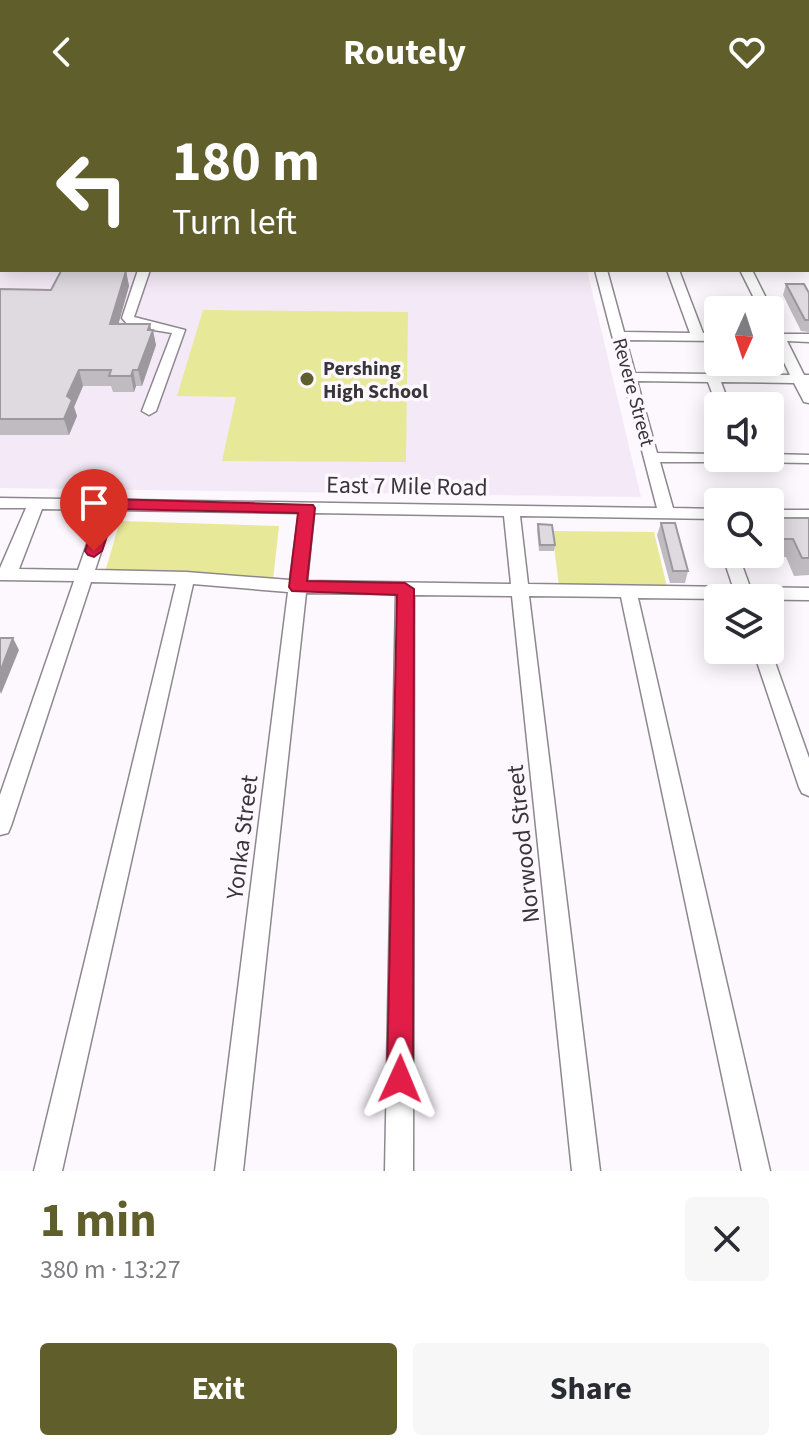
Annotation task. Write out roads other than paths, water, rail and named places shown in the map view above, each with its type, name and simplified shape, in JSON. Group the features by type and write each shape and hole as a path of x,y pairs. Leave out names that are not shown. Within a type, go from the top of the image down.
{"street":[{"path":"143,272 128,318 133,323 179,330 149,411"},
{"name":"Revere Street","path":"602,272 666,513"},
{"path":"674,272 698,336"},
{"path":"747,272 759,296"},
{"path":"619,336 704,336"},
{"path":"784,337 809,338"},
{"path":"784,351 804,379 809,399"},
{"path":"630,377 804,379"},
{"path":"713,378 718,392"},
{"path":"651,457 704,458"},
{"path":"784,459 809,459"},
{"name":"East 7 Mile Road","path":"0,503 704,515"},
{"path":"36,503 4,574 186,578 298,587 704,595"},
{"path":"0,826 109,504"},
{"name":"Yonka Street","path":"229,1171 307,508"},
{"name":"Norwood Street","path":"511,511 586,1171"},
{"path":"784,515 809,515"},
{"path":"48,1171 186,578"},
{"path":"399,1171 405,589"},
{"path":"628,592 756,1171"},
{"path":"784,595 809,594"},
{"path":"767,664 809,787"}],"place":[{"name":"Pershing High School","path":"307,379"}]}
